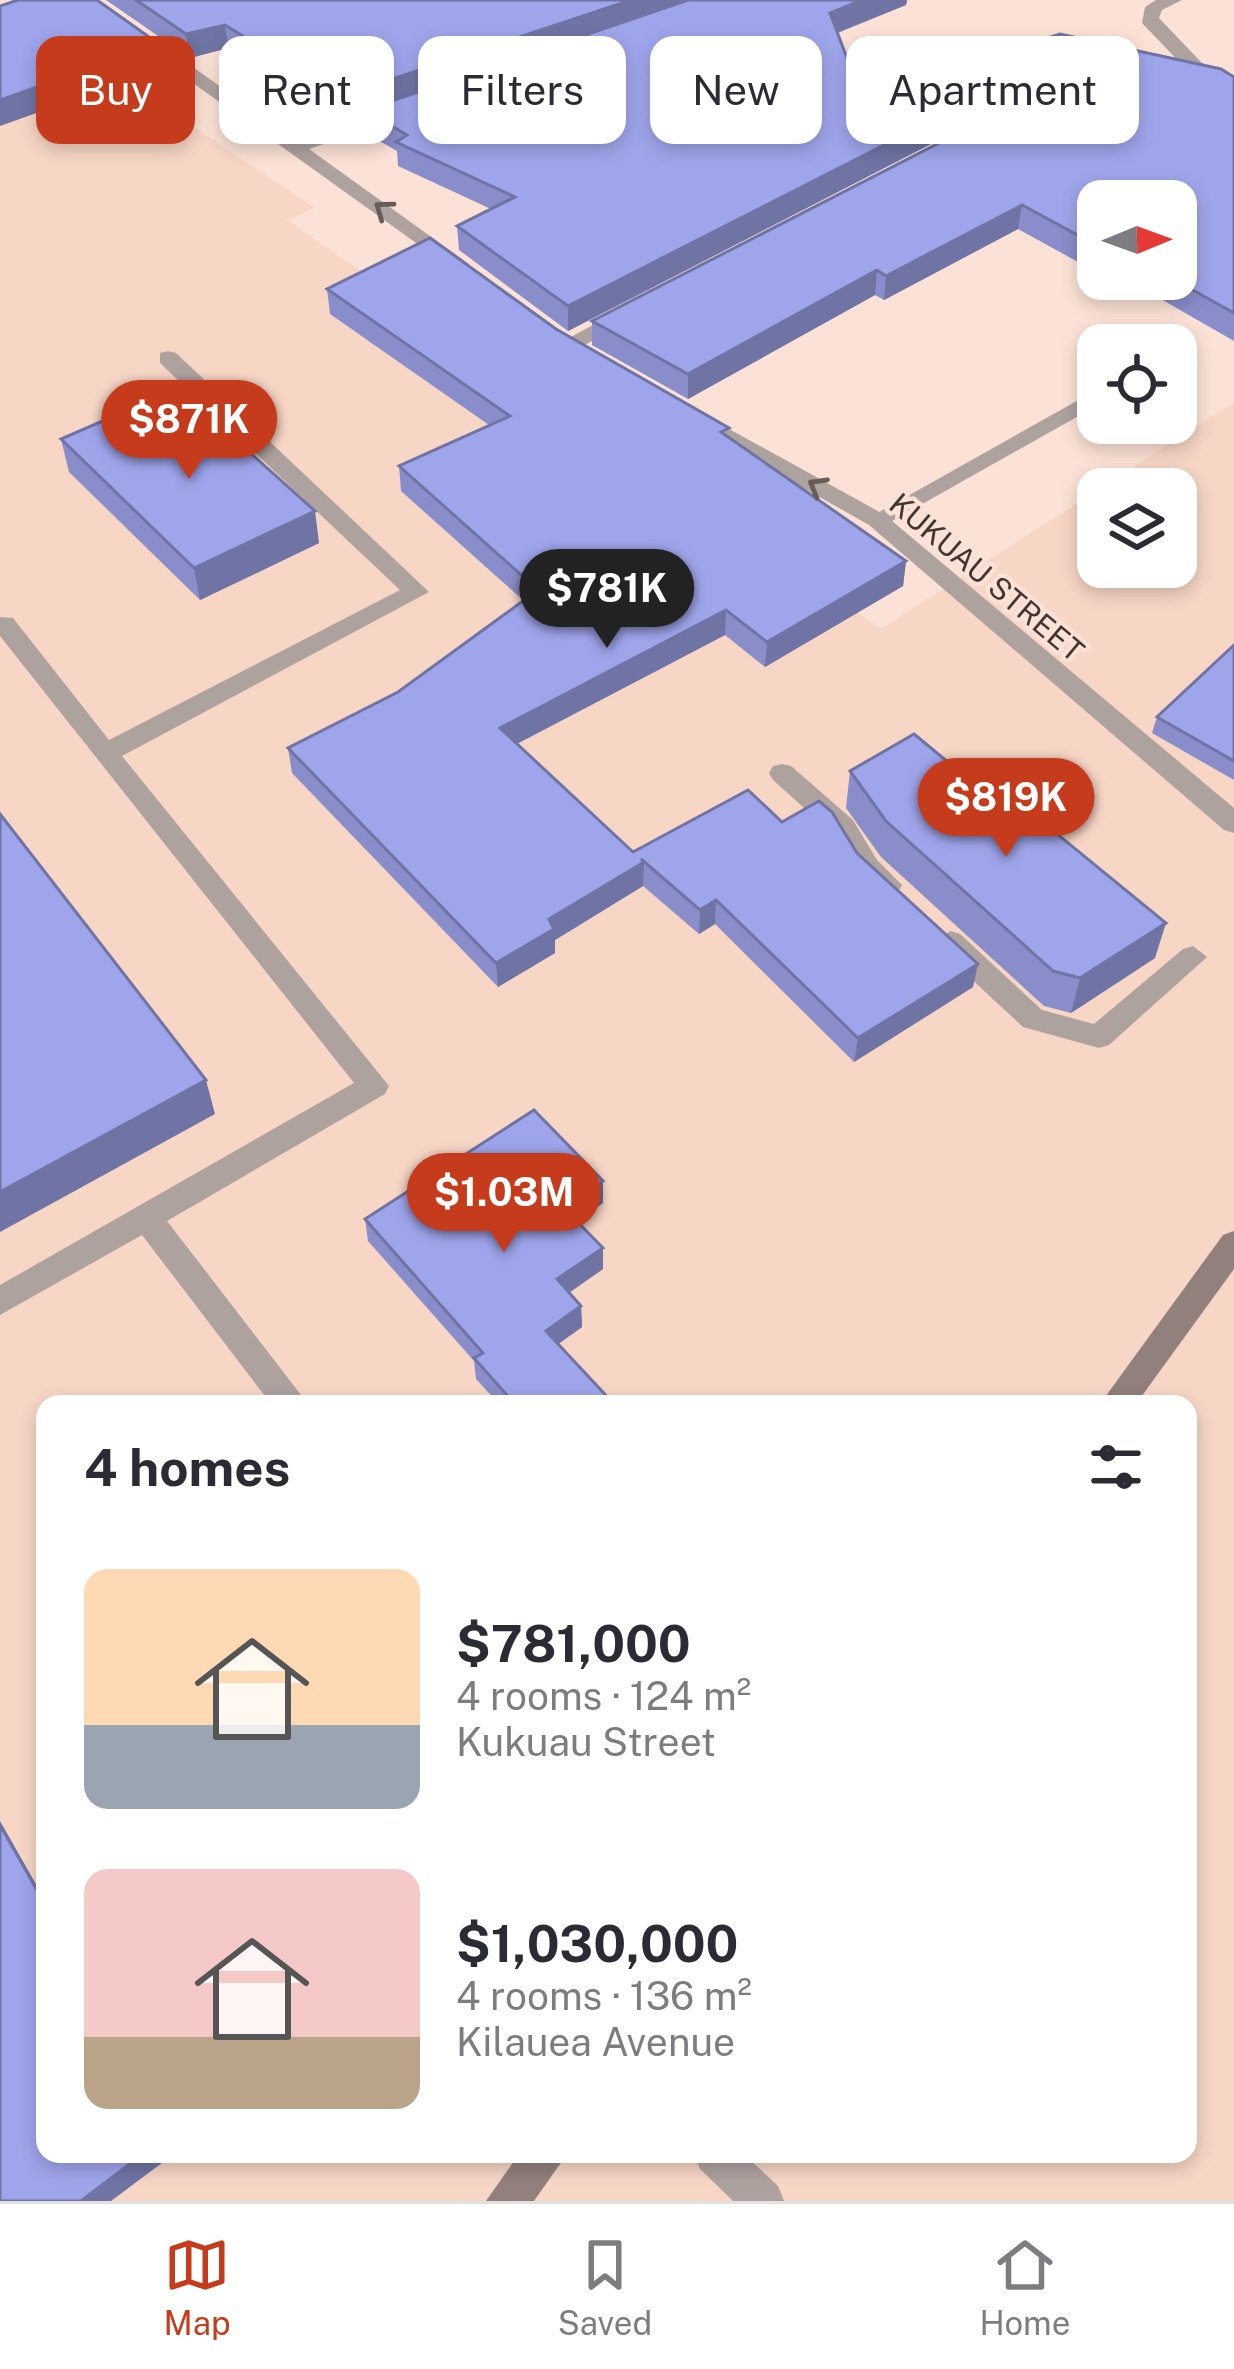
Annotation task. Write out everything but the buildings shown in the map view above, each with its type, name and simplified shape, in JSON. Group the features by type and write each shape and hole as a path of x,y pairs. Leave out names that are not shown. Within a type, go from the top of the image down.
{"street":[{"path":"86,0 471,274"},
{"path":"1173,0 1154,7 1149,19 1193,66 1234,93"},
{"path":"297,146 418,105"},
{"path":"568,344 650,302"},
{"path":"105,754 417,592 168,358"},
{"name":"KUKUAU STREET","path":"670,403 877,520 1234,823"},
{"path":"877,520 1077,408"},
{"path":"0,1301 374,1086 1,623"},
{"path":"782,773 843,827 867,867 1034,1019 1099,1037 1193,957"},
{"path":"145,1216 284,1395"},
{"path":"1124,1395 1234,1244"},
{"path":"507,2201 539,2163"},
{"path":"724,2163 763,2201"}],"shaded area":[{"path":"0,23 36,48 36,144 195,144 195,128 315,208 287,220 881,629 1077,503 1077,588 1197,588 1197,468 1132,468 1169,444 1197,444 1197,426 1234,402 1234,2201 0,2201"}]}
